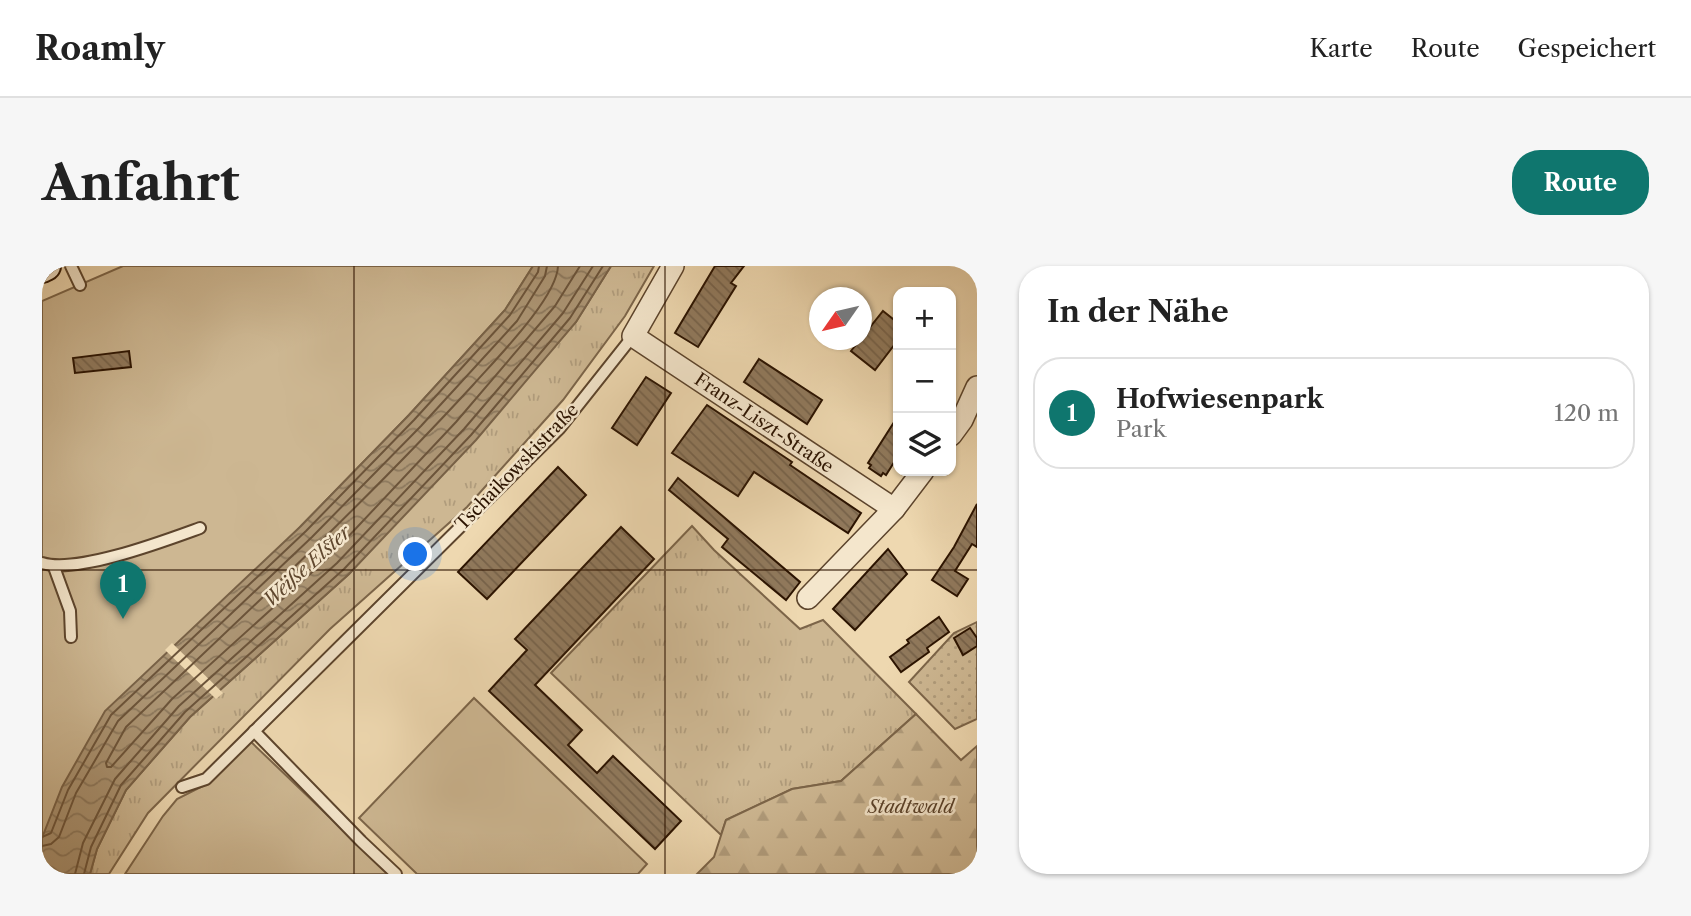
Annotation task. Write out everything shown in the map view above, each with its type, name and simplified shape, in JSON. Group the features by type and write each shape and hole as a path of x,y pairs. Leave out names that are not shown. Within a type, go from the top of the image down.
{"street":[{"name":"Tschaikowskistraße","path":"634,336 673,266"},
{"name":"Franz-Liszt-Straße","path":"634,336 894,509"},
{"path":"963,427 977,387"},
{"path":"808,598 894,509 919,476"}],"lane":[{"path":"71,266 80,285"},
{"name":"Tschaikowskistraße","path":"182,787 206,779 560,428 634,336"},
{"path":"42,564 54,567 126,554 200,528"},
{"path":"54,567 69,611 71,637"},
{"path":"254,731 396,874"}],"green space":[{"path":"123,266 533,266 505,310 409,415 301,526 42,838 42,301"},
{"path":"611,266 654,266 625,316 563,400 467,507 330,629 148,813 109,874 90,874 97,849 126,790 190,717 349,574 576,322"},
{"path":"692,526 714,550 800,629 823,620 916,714 841,781 792,789 726,820 721,835 551,673"},
{"path":"977,622 977,719 955,729 909,682 954,633"},
{"path":"474,698 647,864 638,874 417,874 359,818"},
{"name":"Stadtwald","path":"916,714 961,760 977,746 977,874 697,874 714,857 726,820 792,789 841,781"},
{"path":"249,740 389,874 125,874 177,799 205,785"}],"water":[{"name":"Weiße Elster","path":"533,266 611,266 576,322 476,440 349,574 190,717 126,790 97,849 90,874 42,874 42,838 62,787 105,711 301,526 409,415 505,310"}],"pier":[{"path":"172,643 223,693 216,699 165,650"}],"building":[{"path":"715,266 744,266 731,283 736,286 698,347 675,333"},
{"path":"883,311 893,319 893,347 875,370 851,351 872,350 872,325"},
{"path":"129,351 131,367 75,373 73,358"},
{"path":"759,359 822,400 807,424 744,382"},
{"path":"646,377 671,393 637,445 612,428"},
{"path":"707,405 792,462 790,465 861,513 848,533 754,472 738,496 672,453"},
{"path":"893,424 893,464 886,475 883,473 881,476 869,468 871,465 868,463"},
{"path":"558,467 586,495 487,599 458,572"},
{"path":"678,478 800,582 786,600 722,547 728,539 669,490"},
{"path":"977,504 977,547 972,544 955,571 968,579 957,596 932,580 954,547"},
{"path":"621,527 654,559 535,685 582,730 568,745 597,773 613,756 681,821 655,849 489,691 527,650 515,639"},
{"path":"888,549 907,574 855,630 833,609"},
{"path":"939,617 949,632 927,648 929,652 901,672 890,657 909,643 907,640"},
{"path":"970,628 977,638 977,646 963,655 954,638"}],"place":[{"name":"Hofwiesenpark","path":"123,619"}]}
